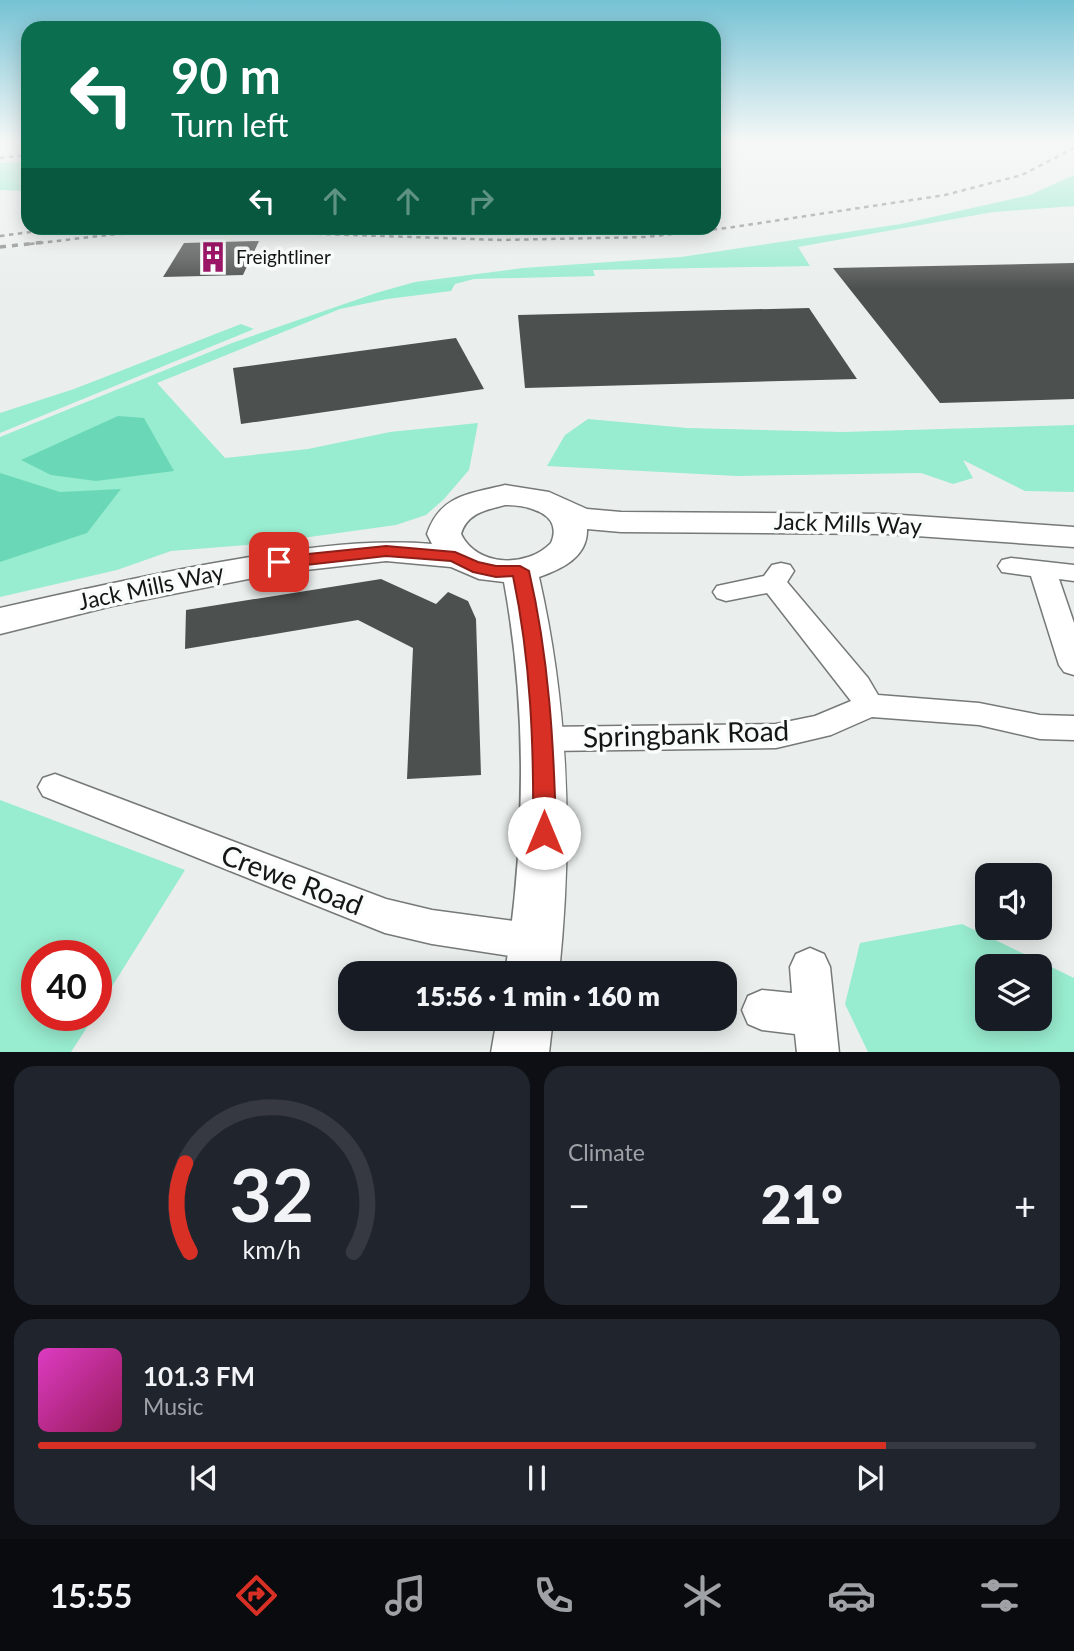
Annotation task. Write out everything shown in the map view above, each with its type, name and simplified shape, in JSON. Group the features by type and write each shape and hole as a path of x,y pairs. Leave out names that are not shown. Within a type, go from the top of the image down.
{"main road":[{"path":"525,496 543,500 565,522 567,547 556,558 540,566 520,571 496,571 473,566 449,542 450,515 465,505 484,498 525,496"},
{"name":"Jack Mills Way","path":"565,522 887,524 1074,537"},
{"name":"Jack Mills Way","path":"0,621 111,594 240,568 449,542"},
{"name":"Crewe Road","path":"520,571 531,617 544,739 544,833 534,958"},
{"path":"520,1052 523,1031"}],"street":[{"path":"1011,566 1074,573"},
{"path":"1042,569 1074,665"},
{"path":"726,592 777,577 869,706"},
{"name":"Springbank Road","path":"544,739 776,736 820,727 869,706 979,714 1040,727 1074,728"},
{"name":"Crewe Road","path":"55,787 385,916 432,927 534,958"},
{"path":"762,1010 816,1034 810,967"}],"shaded area":[{"path":"1039,191 1074,191 1074,206 993,212 798,247 810,266 593,270 595,276 474,279 455,284 451,291 387,299 340,309 157,383 225,458 308,449 390,432 478,423 469,470 426,515 396,525 259,544 171,551 117,570 0,597 0,437 232,343 415,282 523,268 681,257 901,224"},
{"path":"241,324 254,329 0,433 0,413 74,389"},
{"path":"118,416 144,418 174,471 96,481 51,475 21,460"},
{"path":"588,419 687,428 842,432 1074,425 1074,492 1025,491 963,460 973,478 953,484 921,473 737,476 547,466 565,435"},
{"path":"0,473 60,492 121,489 87,533 0,562"},
{"path":"0,800 185,870 112,986 112,940 21,940 21,1031 85,1031 71,1052 0,1052"},
{"path":"962,924 975,930 975,940 995,940 1024,954 975,954 975,1031 1052,1031 1052,967 1074,978 1074,1052 868,1052 845,1004 860,943"}],"building":[{"name":"Freightliner","path":"259,241 243,275 163,277 184,243"},
{"path":"1074,263 1074,399 940,403 833,268"},
{"path":"809,308 857,379 525,388 518,315"},
{"path":"456,338 484,389 241,424 233,368"},
{"path":"381,579 436,604 448,592 468,601 476,619 481,775 407,779 413,648 358,620 185,649 186,610"}],"railway":[{"path":"721,229 960,191"},
{"path":"0,236 21,233"},
{"path":"30,244 108,235"},
{"path":"352,235 501,240 664,235"},
{"path":"0,247 46,242"}],"place":[{"name":"Freightliner","path":"213,257"}],"route":[{"path":"279,562 386,551 455,557 473,566 496,571 520,571 531,617 544,739 544,833"}]}
